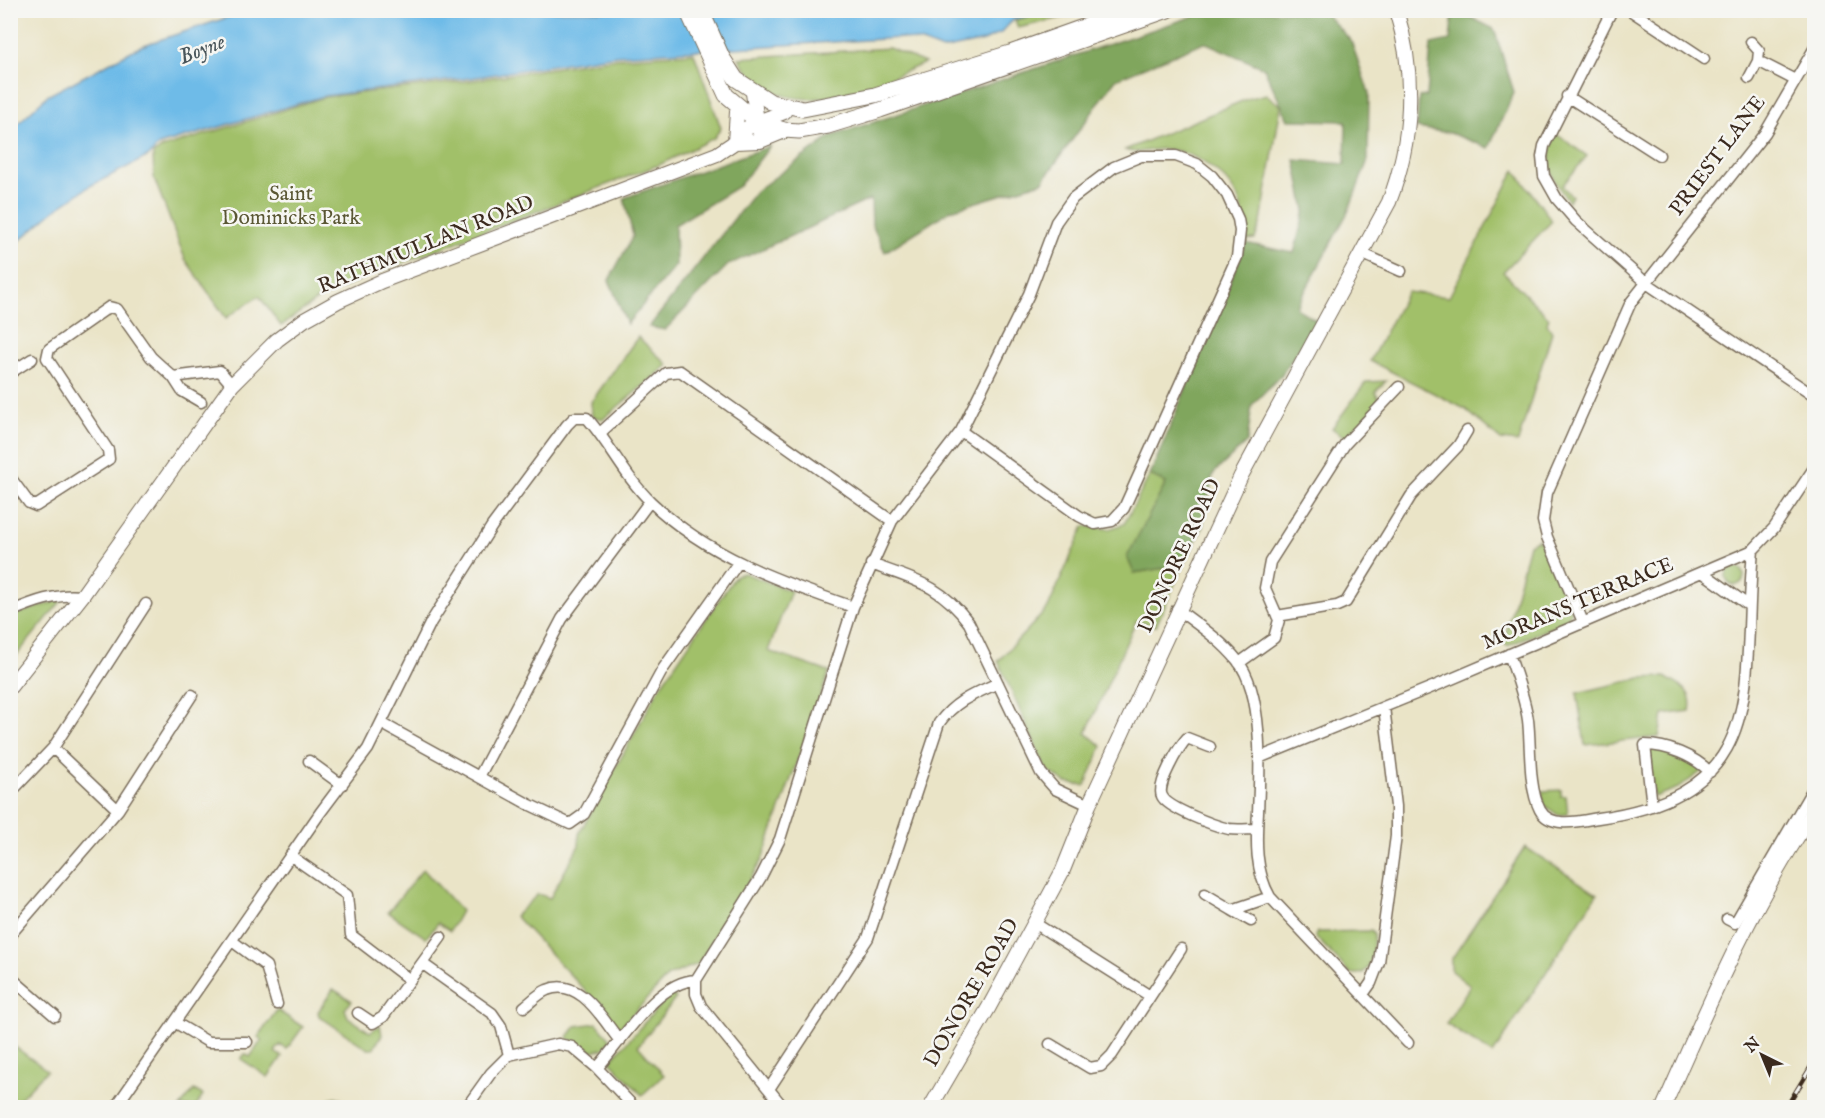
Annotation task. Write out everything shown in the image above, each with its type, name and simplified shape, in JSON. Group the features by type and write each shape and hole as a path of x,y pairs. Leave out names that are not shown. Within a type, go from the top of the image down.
{"main road":[{"path":"687,10 715,58 736,79 753,93 787,106 803,109 875,95 1010,53 1131,10"},
{"path":"701,10 726,95 758,122 787,130"},
{"name":"RATHMULLAN ROAD","path":"787,130 828,126 880,110 1168,10"}],"street":[{"name":"DONORE ROAD","path":"930,1107 1036,924 1063,870 1089,805 1177,609 1241,476 1363,254 1397,180 1407,138 1408,68 1396,10"},
{"path":"1612,10 1544,146 1542,157 1544,176 1557,198 1576,220 1645,282 1815,396"},
{"path":"1630,10 1704,59"},
{"path":"1749,78 1758,61 1759,51 1751,42"},
{"name":"PRIEST LANE","path":"1583,622 1547,537 1543,521 1544,507 1631,302 1765,133 1815,49"},
{"path":"1758,61 1795,80"},
{"path":"753,93 759,133 753,141"},
{"path":"1568,96 1659,155"},
{"name":"RATHMULLAN ROAD","path":"10,687 82,596 232,385 277,340 338,301 452,254 717,154 735,142 739,134 758,122 784,112 787,106"},
{"path":"735,142 736,112 740,108"},
{"name":"RATHMULLAN ROAD","path":"735,142 753,141 787,130"},
{"path":"784,1107 701,1006 696,994 696,980 761,877 780,839 853,607 871,564 892,521 961,431 1029,294 1056,222 1073,198 1114,167 1141,156 1176,156 1197,164 1212,176 1227,195 1238,219 1240,231 1237,257 1147,460 1124,508 1112,521 1095,524 1079,516 961,431"},
{"path":"1363,254 1401,271"},
{"path":"10,477 29,503 36,506 109,459 108,450 46,358 49,349 109,307 117,309 151,357 173,377 182,391 201,402"},
{"path":"10,373 32,359"},
{"path":"173,377 220,371 232,385"},
{"path":"600,433 666,373 680,371 892,521"},
{"path":"1239,663 1270,644 1277,629 1277,616 1265,588 1270,562 1346,444 1399,387"},
{"path":"115,1107 368,749 431,622 486,536 574,418 587,418 600,433 612,455 650,501 691,534 738,563 853,607"},
{"path":"1277,616 1337,606 1346,602 1411,496 1458,446 1467,431"},
{"name":"MORANS TERRACE","path":"1261,757 1753,550 1774,528 1815,468"},
{"path":"480,775 562,619 650,501"},
{"path":"1509,654 1527,717 1536,797 1540,811 1548,819 1559,822 1599,818 1668,801 1693,786 1710,772 1731,744 1740,722 1744,693 1753,550"},
{"path":"381,723 480,775 528,804 570,824 584,814 663,669 738,563"},
{"path":"871,564 933,586 955,603 969,623 1046,782 1089,805"},
{"path":"1702,572 1748,605"},
{"path":"10,612 43,599 67,594 82,596"},
{"path":"10,793 53,748 146,604"},
{"path":"1177,609 1196,623 1239,663 1255,711 1261,757 1257,829 1257,865 1260,880 1270,897 1364,993 1408,1043"},
{"path":"768,1089 868,938 939,723 963,698 998,683"},
{"path":"10,935 118,810 192,695"},
{"path":"1364,993 1379,962 1396,836 1396,806 1384,707"},
{"path":"1210,747 1187,738 1181,744 1160,786 1161,796 1169,804 1218,826 1231,829 1257,829"},
{"path":"1652,806 1645,745 1669,749 1701,764 1710,772"},
{"path":"53,748 118,810"},
{"path":"309,761 342,785"},
{"path":"1663,1107 1718,982 1806,816 1815,787"},
{"path":"1727,919 1735,923 1806,816"},
{"path":"291,856 347,896 351,935 410,980"},
{"path":"1205,894 1251,921"},
{"path":"1232,910 1270,897"},
{"path":"1036,924 1150,996"},
{"path":"358,1013 373,1023 383,1017 441,937"},
{"path":"232,941 266,966 277,1004"},
{"path":"1050,1044 1090,1068 1101,1066 1112,1054 1181,949"},
{"path":"423,964 492,1013 501,1026 509,1055"},
{"path":"10,977 55,1016"},
{"path":"597,1068 666,991 677,983 696,980"},
{"path":"524,1007 547,989 569,988 588,1000 620,1041"},
{"path":"176,1023 208,1042 247,1042"},
{"path":"466,1107 491,1073 509,1055 558,1044 572,1047 597,1068 635,1107"}],"green space":[{"path":"1061,10 1090,11 1018,28 1015,20"},
{"path":"1209,11 1323,11 1351,41 1369,93 1368,160 1348,212 1296,308 1318,321 1282,374 1252,405 1247,442 1213,474 1202,529 1183,565 1134,573 1127,557 1166,483 1150,475 1246,243 1294,253 1305,210 1295,160 1345,164 1346,121 1288,120 1264,68 1204,42 1116,79 1042,182 951,210 885,252 872,225 871,199 728,265 665,330 649,327 756,191 832,136"},
{"path":"1453,11 1458,11 1494,29 1514,92 1489,148 1450,133 1417,128 1419,97 1427,96 1431,44 1450,40"},
{"path":"889,48 925,63 878,83 826,97 801,98 777,93 756,80 739,58"},
{"name":"Saint Dominicks Park","path":"694,53 721,128 714,138 661,164 368,276 317,300 281,326 259,296 226,318 185,259 154,178 153,154 162,148 325,97 468,81 617,58"},
{"path":"1266,94 1281,106 1261,222 1255,239 1246,240 1240,203 1235,193 1219,174 1208,166 1174,150 1134,152 1125,150 1247,99"},
{"path":"1556,134 1587,156 1562,186 1572,196 1569,201 1557,185 1551,169 1550,153"},
{"path":"770,146 739,186 675,225 676,265 627,324 609,280 633,236 624,198"},
{"path":"1515,170 1552,221 1503,272 1549,318 1547,324 1552,332 1518,442 1501,440 1465,409 1370,361 1407,292 1449,297"},
{"path":"638,337 668,365 603,419 592,416 591,402"},
{"path":"1386,381 1375,392 1379,398 1378,403 1346,438 1332,428 1366,382"},
{"path":"1150,475 1167,482 1134,573 1183,565 1156,626 1136,621 1086,733 1102,746 1085,786 1066,783 1046,769 998,661 1048,608 1084,526 1109,529 1124,524"},
{"path":"1538,539 1543,545 1571,611 1568,619 1562,623 1507,646 1504,643 1505,637 1529,544"},
{"path":"1735,567 1741,570 1744,576 1741,582 1735,585 1729,582 1726,576 1729,570"},
{"path":"744,573 791,591 768,651 829,672 762,860 698,964 668,976 620,1028 515,916 538,894 550,898 579,845 579,834 660,687 736,575"},
{"path":"63,599 11,662 11,616"},
{"path":"1665,677 1688,694 1691,704 1690,711 1663,715 1659,737 1585,745 1577,693 1641,678"},
{"path":"1651,747 1700,765 1702,771 1678,788 1654,797 1648,753"},
{"path":"1561,790 1561,796 1566,796 1568,814 1558,815 1544,805 1542,791"},
{"path":"1525,847 1597,894 1493,1054 1446,1024 1470,986 1451,971 1451,960"},
{"path":"423,869 461,911 450,931 438,923 426,938 388,912"},
{"path":"1371,931 1374,935 1370,962 1364,972 1358,974 1350,973 1315,936 1317,932"},
{"path":"333,989 352,1001 345,1009 348,1017 370,1032 380,1025 382,1035 373,1049 368,1049 319,1016 318,1012"},
{"path":"671,993 676,998 638,1046 664,1075 642,1095 610,1061"},
{"path":"277,1010 303,1027 287,1049 280,1045 275,1052 282,1057 268,1077 241,1059 245,1054 250,1057 262,1040 258,1037"},
{"path":"597,1023 611,1040 603,1049 592,1051 567,1038 576,1026"},
{"path":"11,1044 47,1070 11,1108 10,1107"},
{"path":"194,1090 203,1095 196,1107 180,1107"},
{"path":"331,1098 341,1099 344,1107 324,1107"}],"water":[{"name":"Boyne","path":"247,11 1052,11 1014,19 1001,33 984,41 942,50 922,42 901,38 617,55 471,78 324,96 159,145 149,156 90,186 55,210 11,248 11,130 47,96 141,46"}],"railway":[{"path":"1786,1108 1814,1062"}]}
